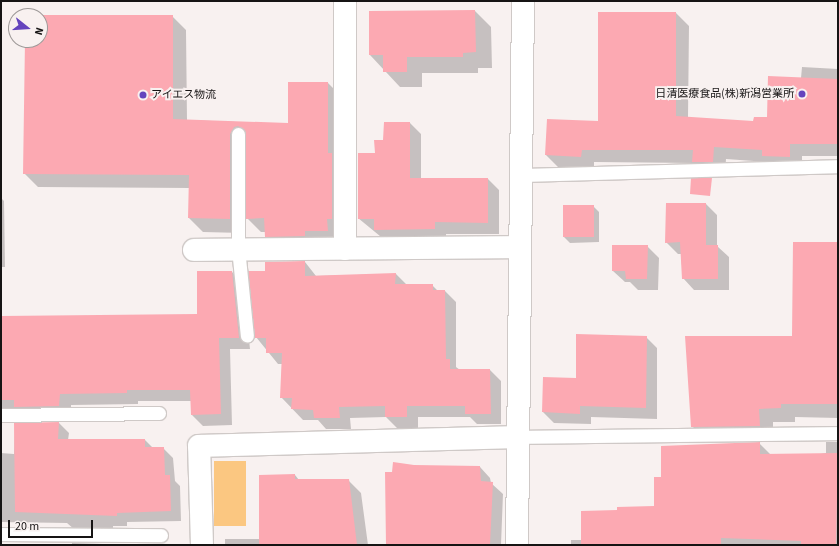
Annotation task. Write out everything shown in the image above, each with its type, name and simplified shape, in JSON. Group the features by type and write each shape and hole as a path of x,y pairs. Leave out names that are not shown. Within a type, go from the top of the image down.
{"street":[{"path":"345,1 345,249"},
{"path":"517,545 522,1"},
{"path":"194,250 238,248 345,249 519,247"},
{"path":"202,545 199,446 517,437"}],"lane":[{"path":"238,134 238,248 247,336"},
{"path":"520,175 838,166"},
{"path":"1,415 159,413"},
{"path":"517,437 838,433"},
{"path":"1,534 161,535"}],"shaded area":[{"path":"214,461 246,461 246,526 214,526"}],"building":[{"path":"475,10 476,52 463,53 463,57 407,57 407,72 383,72 383,55 369,55 369,11"},
{"path":"598,12 676,12 676,116 753,121 754,117 767,117 768,76 838,79 837,144 790,144 790,157 762,156 762,150 714,147 713,162 692,162 693,150 582,150 581,157 545,155 547,119 598,121"},
{"path":"48,15 173,15 173,119 288,123 288,82 328,82 328,153 332,153 332,219 327,219 328,231 305,231 305,236 265,237 264,218 246,219 246,134 245,130 238,126 234,127 230,134 230,219 188,218 189,175 23,174 25,48 48,48"},
{"path":"384,122 410,122 410,178 488,178 488,223 435,222 435,229 374,230 374,219 358,219 358,153 375,153 374,140 383,140"},
{"path":"691,178 712,178 710,196 690,194"},
{"path":"666,203 706,203 706,245 718,245 718,279 682,279 680,242 665,243"},
{"path":"563,205 594,205 594,237 563,237"},
{"path":"793,242 838,242 838,404 781,404 781,408 759,409 760,426 691,427 685,336 792,336"},
{"path":"612,245 648,245 647,279 626,279 625,271 612,271"},
{"path":"305,261 305,276 396,273 395,284 433,284 433,290 445,290 446,359 450,359 450,369 490,369 491,414 465,414 465,406 407,406 407,417 385,417 385,406 339,407 340,418 314,418 313,410 291,409 292,398 280,398 282,353 266,353 266,338 255,338 248,271 265,271 265,262"},
{"path":"197,271 232,271 239,338 219,338 221,414 191,415 190,390 127,390 127,393 60,394 59,406 14,407 14,400 1,400 1,316 197,314"},
{"path":"576,334 647,336 646,408 580,406 580,414 542,412 543,377 576,378"},
{"path":"59,422 58,439 145,439 145,447 164,447 165,475 170,475 171,511 117,513 117,516 15,512 14,423"},
{"path":"760,442 760,454 838,453 836,545 801,545 801,541 721,538 721,545 581,545 581,511 617,510 617,507 654,506 654,477 661,477 661,446"},
{"path":"393,462 414,465 480,466 481,481 493,482 490,545 386,545 385,472 392,472"},
{"path":"295,474 295,479 349,479 357,545 259,545 259,475"}],"place":[{"name":"日清医療食品(株)新潟営業所","path":"802,94"},
{"name":"アイエス物流","path":"143,95"}]}
